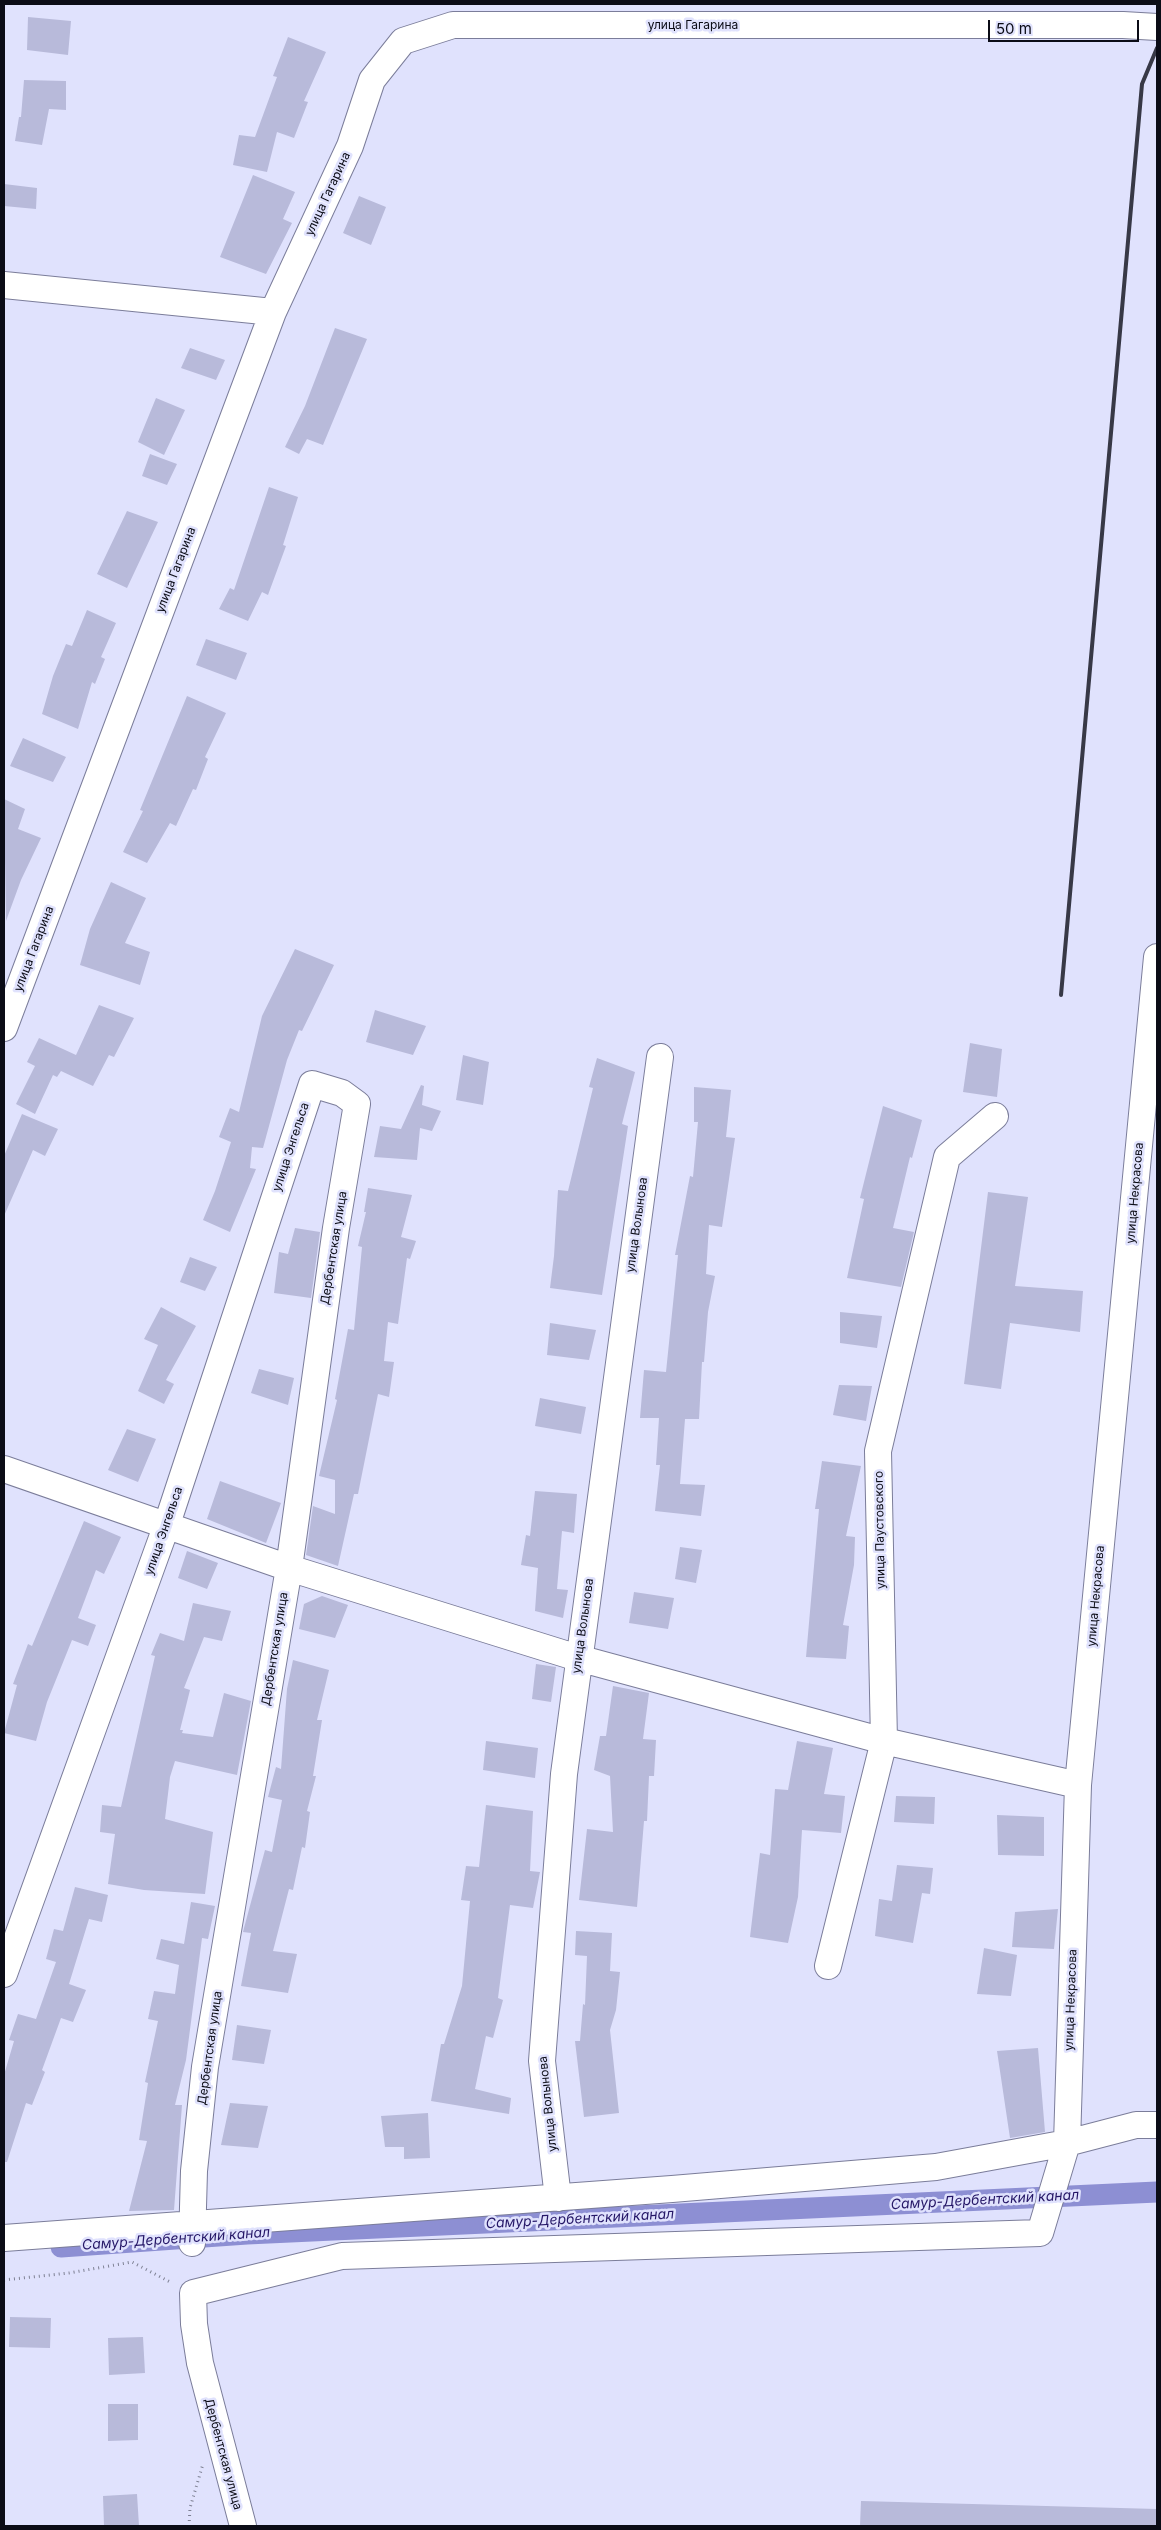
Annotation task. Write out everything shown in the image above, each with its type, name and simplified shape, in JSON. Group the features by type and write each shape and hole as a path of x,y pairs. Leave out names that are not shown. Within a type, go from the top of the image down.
{"street":[{"name":"улица Гагарина","path":"4,1028 273,312 350,146 372,80 403,41 453,25 1123,25 1157,27"},
{"path":"4,285 273,312"},
{"name":"улица Некрасова","path":"193,2293 342,2256 1040,2233 1067,2143 1078,1785 1150,1130 1157,957"},
{"name":"улица Волынова","path":"558,2198 542,2061 564,1774 578,1658 660,1057"},
{"name":"улица Энгельса","path":"4,1974 166,1527 312,1084"},
{"name":"Дербентская улица","path":"192,2233 194,2171 205,2067 289,1568 336,1228 357,1104 342,1093 312,1084"},
{"name":"улица Паустовского","path":"828,1966 884,1741 878,1451 947,1157 995,1116"},
{"path":"4,1469 166,1527 289,1568 578,1658 884,1741 1078,1785"},
{"path":"4,2238 192,2233 558,2198 936,2167 1067,2143 1136,2125 1157,2125"},
{"name":"Дербентская улица","path":"193,2293 194,2324 200,2363 243,2526"}],"path":[{"path":"4,2280 69,2273 132,2262 193,2293"},
{"path":"189,2526 190,2508 199,2474 217,2433"}],"building":[{"path":"28,17 71,21 68,55 27,50"},
{"path":"288,37 326,52 304,101 308,102 294,138 277,132 267,172 233,165 239,135 255,137 277,77 273,76"},
{"path":"24,80 66,81 66,110 49,109 42,145 15,141 19,117 21,117"},
{"path":"253,175 295,192 283,219 292,223 266,274 220,257"},
{"path":"4,184 37,188 36,209 4,206"},
{"path":"359,196 386,207 371,245 343,233"},
{"path":"335,328 367,339 323,445 307,439 299,454 285,447 305,406"},
{"path":"190,348 225,360 216,380 181,368"},
{"path":"156,398 185,410 164,455 138,442"},
{"path":"150,454 177,464 167,485 142,476"},
{"path":"269,487 298,497 283,545 286,546 268,595 262,592 248,621 219,609 230,588 234,590"},
{"path":"127,511 158,522 127,588 97,574"},
{"path":"87,610 116,623 101,657 105,659 95,684 92,682 78,729 42,714 53,676 66,644 72,646"},
{"path":"206,639 247,653 236,680 196,665"},
{"path":"187,696 226,713 205,757 208,759 196,790 193,789 176,826 170,823 147,863 123,852 143,811 140,810"},
{"path":"23,738 66,757 53,782 10,766"},
{"path":"4,799 25,809 18,829 41,838 21,880 6,921"},
{"path":"111,882 146,898 125,943 150,952 140,985 80,965 90,929"},
{"path":"295,949 334,965 302,1031 299,1030 287,1060 263,1148 252,1147 250,1168 256,1169 230,1232 203,1220 231,1142 219,1137 230,1108 239,1112 262,1016"},
{"path":"99,1005 134,1018 114,1057 109,1055 93,1086 61,1071 57,1077 53,1075 35,1114 16,1104 35,1066 27,1062 39,1038 76,1055"},
{"path":"375,1010 426,1026 413,1055 366,1042"},
{"path":"970,1043 1002,1049 997,1097 963,1092"},
{"path":"463,1055 489,1062 483,1105 456,1100"},
{"path":"597,1058 635,1072 622,1124 628,1126 602,1295 550,1288 558,1190 568,1191 593,1088 589,1087"},
{"path":"421,1085 424,1086 422,1105 441,1111 432,1131 420,1128 417,1160 374,1157 380,1126 401,1129"},
{"path":"694,1087 731,1090 726,1137 735,1138 722,1227 709,1225 706,1274 715,1276 708,1312 704,1362 702,1362 699,1419 685,1419 680,1484 705,1485 701,1516 655,1511 660,1465 656,1465 659,1418 640,1418 644,1370 666,1372 678,1255 675,1255 690,1176 693,1177 698,1122 694,1122"},
{"path":"883,1106 922,1120 912,1158 910,1157 893,1228 914,1232 901,1287 847,1278 864,1199 860,1198"},
{"path":"22,1114 58,1129 45,1156 33,1150 4,1216 4,1156"},
{"path":"368,1188 412,1195 401,1237 416,1241 410,1259 407,1258 398,1324 388,1322 384,1361 394,1362 389,1397 378,1394 358,1494 354,1494 338,1566 306,1555 313,1506 335,1514 335,1480 319,1476 337,1400 335,1399 348,1329 354,1330 362,1247 358,1246 366,1212 364,1212"},
{"path":"988,1192 1028,1197 1015,1286 1083,1291 1080,1332 1010,1323 1001,1389 964,1384"},
{"path":"295,1228 320,1232 311,1298 274,1293 279,1252 288,1254"},
{"path":"190,1257 217,1267 205,1291 180,1282"},
{"path":"161,1307 196,1326 166,1380 174,1384 164,1404 138,1391 158,1345 144,1339"},
{"path":"840,1312 882,1316 877,1348 840,1343"},
{"path":"550,1323 596,1330 589,1360 547,1355"},
{"path":"259,1369 294,1378 288,1405 251,1393"},
{"path":"839,1385 872,1386 866,1421 833,1415"},
{"path":"540,1398 586,1407 581,1434 535,1426"},
{"path":"127,1429 156,1439 138,1482 108,1470"},
{"path":"822,1461 861,1466 846,1536 855,1537 854,1565 843,1625 849,1626 846,1659 806,1657 819,1509 815,1509"},
{"path":"220,1481 281,1503 266,1543 207,1519"},
{"path":"535,1491 577,1494 574,1533 562,1531 557,1589 568,1590 563,1618 535,1611 538,1568 521,1565 526,1535 530,1536"},
{"path":"84,1521 121,1537 104,1574 96,1570 78,1618 96,1625 88,1646 72,1640 47,1702 36,1741 4,1733 17,1685 13,1684 28,1644 32,1646"},
{"path":"680,1547 702,1550 696,1583 675,1579"},
{"path":"187,1551 218,1563 207,1589 178,1578"},
{"path":"634,1592 674,1598 668,1629 629,1623"},
{"path":"322,1596 348,1605 335,1638 299,1629 304,1604"},
{"path":"193,1603 231,1611 222,1641 204,1637 184,1688 190,1690 180,1730 183,1730 182,1733 213,1737 224,1693 251,1701 237,1775 175,1761 170,1777 165,1819 213,1832 205,1894 144,1890 108,1884 115,1834 100,1832 102,1805 121,1807 155,1656 151,1655 160,1633 184,1641"},
{"path":"293,1660 329,1670 317,1720 322,1720 313,1776 316,1776 307,1811 310,1812 305,1848 302,1847 293,1890 289,1889 273,1951 297,1954 288,1993 241,1986 251,1933 243,1932 265,1850 272,1852 282,1800 268,1797 276,1767 281,1769 287,1689"},
{"path":"536,1664 556,1667 551,1702 532,1699"},
{"path":"613,1686 649,1693 643,1739 656,1740 654,1776 649,1776 647,1821 644,1821 637,1907 579,1900 587,1829 613,1832 610,1776 594,1770 600,1736 606,1736"},
{"path":"486,1741 538,1748 535,1778 483,1770"},
{"path":"797,1741 833,1748 824,1794 845,1796 841,1833 802,1830 798,1897 788,1943 750,1937 760,1853 770,1855 775,1789 788,1790"},
{"path":"896,1796 935,1797 934,1824 894,1822"},
{"path":"486,1805 533,1811 530,1871 540,1872 533,1908 510,1905 498,1998 503,2000 493,2038 486,2036 475,2089 511,2098 509,2114 431,2101 441,2044 444,2044 462,1986 470,1901 461,1900 466,1866 479,1867"},
{"path":"997,1815 1044,1817 1044,1856 998,1855"},
{"path":"897,1865 933,1868 930,1894 922,1893 913,1943 875,1936 879,1899 892,1901"},
{"path":"75,1887 108,1895 102,1922 89,1919 69,1984 86,1990 73,2022 61,2018 42,2070 45,2072 32,2105 26,2103 7,2162 4,2162 4,2075 14,2041 9,2040 18,2014 36,2019 56,1962 46,1959 54,1929 63,1931"},
{"path":"191,1902 215,1906 208,1939 202,1938 186,2060 175,2105 182,2105 174,2210 129,2211 147,2141 139,2140 148,2083 145,2082 158,2021 148,2019 154,1991 175,1994 179,1965 156,1959 161,1939 184,1944"},
{"path":"1058,1909 1054,1949 1012,1947 1015,1912"},
{"path":"576,1931 612,1933 610,1971 620,1972 616,2010 610,2030 619,2113 584,2117 575,2041 580,2041 583,2004 585,2005 587,1956 575,1955"},
{"path":"984,1948 1017,1955 1011,1996 977,1994"},
{"path":"237,2025 271,2030 264,2064 232,2060"},
{"path":"1038,2048 1045,2132 1010,2138 997,2051"},
{"path":"230,2103 268,2106 258,2148 221,2145"},
{"path":"428,2113 430,2158 404,2159 404,2147 385,2147 381,2116"},
{"path":"10,2317 51,2318 50,2348 9,2347"},
{"path":"143,2337 145,2373 109,2375 108,2338"},
{"path":"108,2404 138,2404 138,2440 108,2441"},
{"path":"137,2494 139,2526 104,2526 103,2496"},
{"path":"861,2501 1157,2509 1157,2526 860,2526"}],"waterway":[{"name":"Самур-Дербентский канал","path":"61,2247 247,2234 1157,2192"}],"railway":[{"path":"1061,995 1142,84 1157,48"}]}
